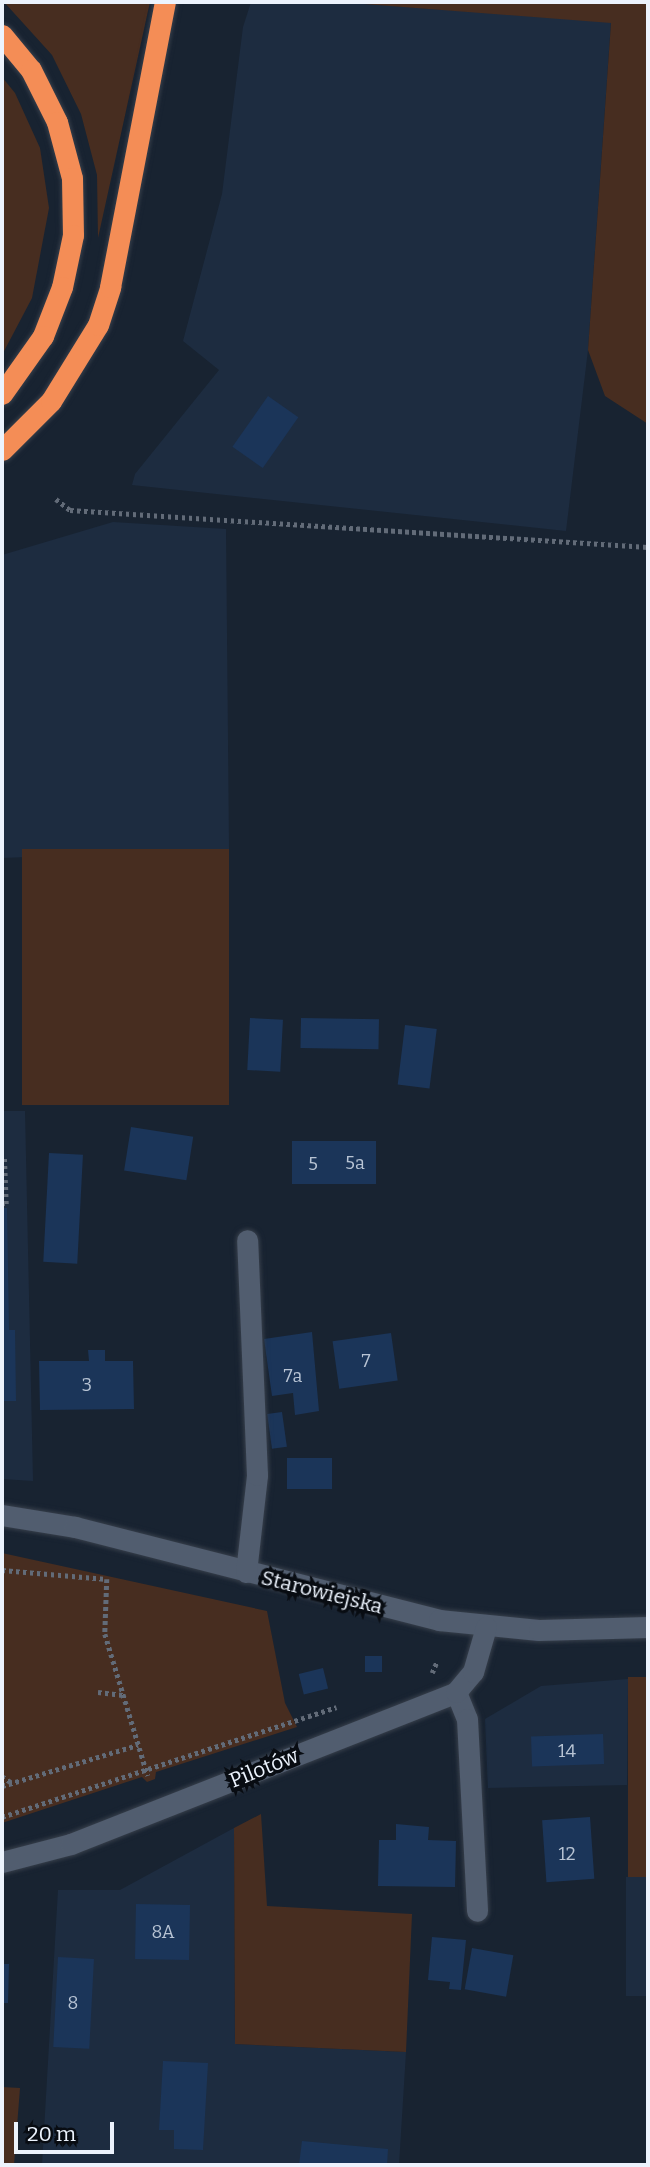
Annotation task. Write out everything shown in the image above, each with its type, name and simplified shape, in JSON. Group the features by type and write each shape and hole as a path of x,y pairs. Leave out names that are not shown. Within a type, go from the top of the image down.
{"highway":[{"path":"2,450 51,401 97,325 110,287 165,2"},
{"path":"2,35 31,70 57,122 72,178 73,235 62,287 43,336 2,394"}],"street":[{"path":"246,1573 257,1475 247,1240"},
{"name":"Starowiejska","path":"2,1515 75,1527 246,1573 439,1620 486,1627 648,1627"},
{"path":"477,1911 467,1719 456,1692 473,1672 486,1627"},
{"name":"Pilotów","path":"2,1862 71,1844 456,1692"}],"path":[{"path":"56,499 70,510 648,547"},
{"path":"2,1204 6,1204 4,1156"},
{"path":"2,1570 107,1579 105,1634 148,1776"},
{"path":"98,1692 123,1695"},
{"path":"2,1817 341,1705"},
{"path":"2,1786 138,1745"},
{"path":"2,1776 12,1783"}],"shaded area":[{"path":"4,2 150,2 98,238 97,175 81,114 52,55"},
{"path":"251,2 338,2 611,22 588,350 566,531 132,485 135,474 219,370 183,341 222,194 243,27"},
{"path":"338,2 648,2 648,424 605,396 588,350 611,23"},
{"path":"2,77 15,93 40,148 49,208 32,298 2,355"},
{"path":"113,522 226,529 229,849 2,858 2,555"},
{"path":"22,849 229,849 229,1105 22,1105"},
{"path":"2,1111 25,1111 33,1481 2,1479"},
{"path":"2,1553 267,1611 285,1703 297,1727 156,1772 155,1779 147,1782 142,1777 2,1823"},
{"path":"628,1677 648,1677 648,1877 628,1877"},
{"path":"628,1679 627,1785 488,1788 485,1719 541,1686"},
{"path":"261,1814 267,1906 412,1914 406,2052 235,2044 234,1828"},
{"path":"234,1828 235,2044 406,2052 399,2165 42,2165 58,1890 120,1890"},
{"path":"626,1877 648,1877 648,1996 626,1996"},
{"path":"2,2087 20,2088 14,2165 2,2165"}],"building":[{"path":"268,396 298,417 263,468 232,447"},
{"path":"250,1018 283,1020 280,1072 247,1070"},
{"path":"301,1018 379,1019 378,1049 300,1048"},
{"path":"405,1025 437,1029 429,1088 398,1085"},
{"path":"131,1127 193,1137 186,1180 124,1170"},
{"path":"292,1141 376,1141 376,1184 292,1184"},
{"path":"49,1153 83,1155 77,1264 43,1262"},
{"path":"2,1208 7,1208 9,1330 15,1330 16,1401 2,1401"},
{"path":"312,1332 319,1411 295,1415 293,1393 272,1396 264,1339"},
{"path":"391,1333 398,1381 339,1389 333,1341"},
{"path":"88,1350 105,1350 105,1361 133,1361 134,1409 40,1410 39,1361 89,1361"},
{"path":"282,1412 287,1447 272,1449 267,1414"},
{"path":"287,1458 332,1458 332,1489 287,1489"},
{"path":"365,1656 382,1656 382,1672 365,1672"},
{"path":"323,1668 328,1688 304,1694 299,1674"},
{"path":"603,1734 604,1764 532,1766 531,1737"},
{"path":"590,1817 594,1879 546,1882 542,1820"},
{"path":"396,1824 429,1827 428,1840 456,1841 455,1887 378,1886 379,1840 396,1840"},
{"path":"136,1904 190,1905 189,1960 135,1959"},
{"path":"432,1937 466,1940 461,1990 449,1989 450,1982 428,1980"},
{"path":"472,1948 513,1955 506,1997 465,1989"},
{"path":"58,1957 94,1959 89,2049 53,2047"},
{"path":"2,1964 9,1964 8,2003 2,2003"},
{"path":"163,2061 208,2063 203,2150 174,2149 174,2130 159,2130"},
{"path":"302,2141 388,2149 387,2165 299,2165"}]}
